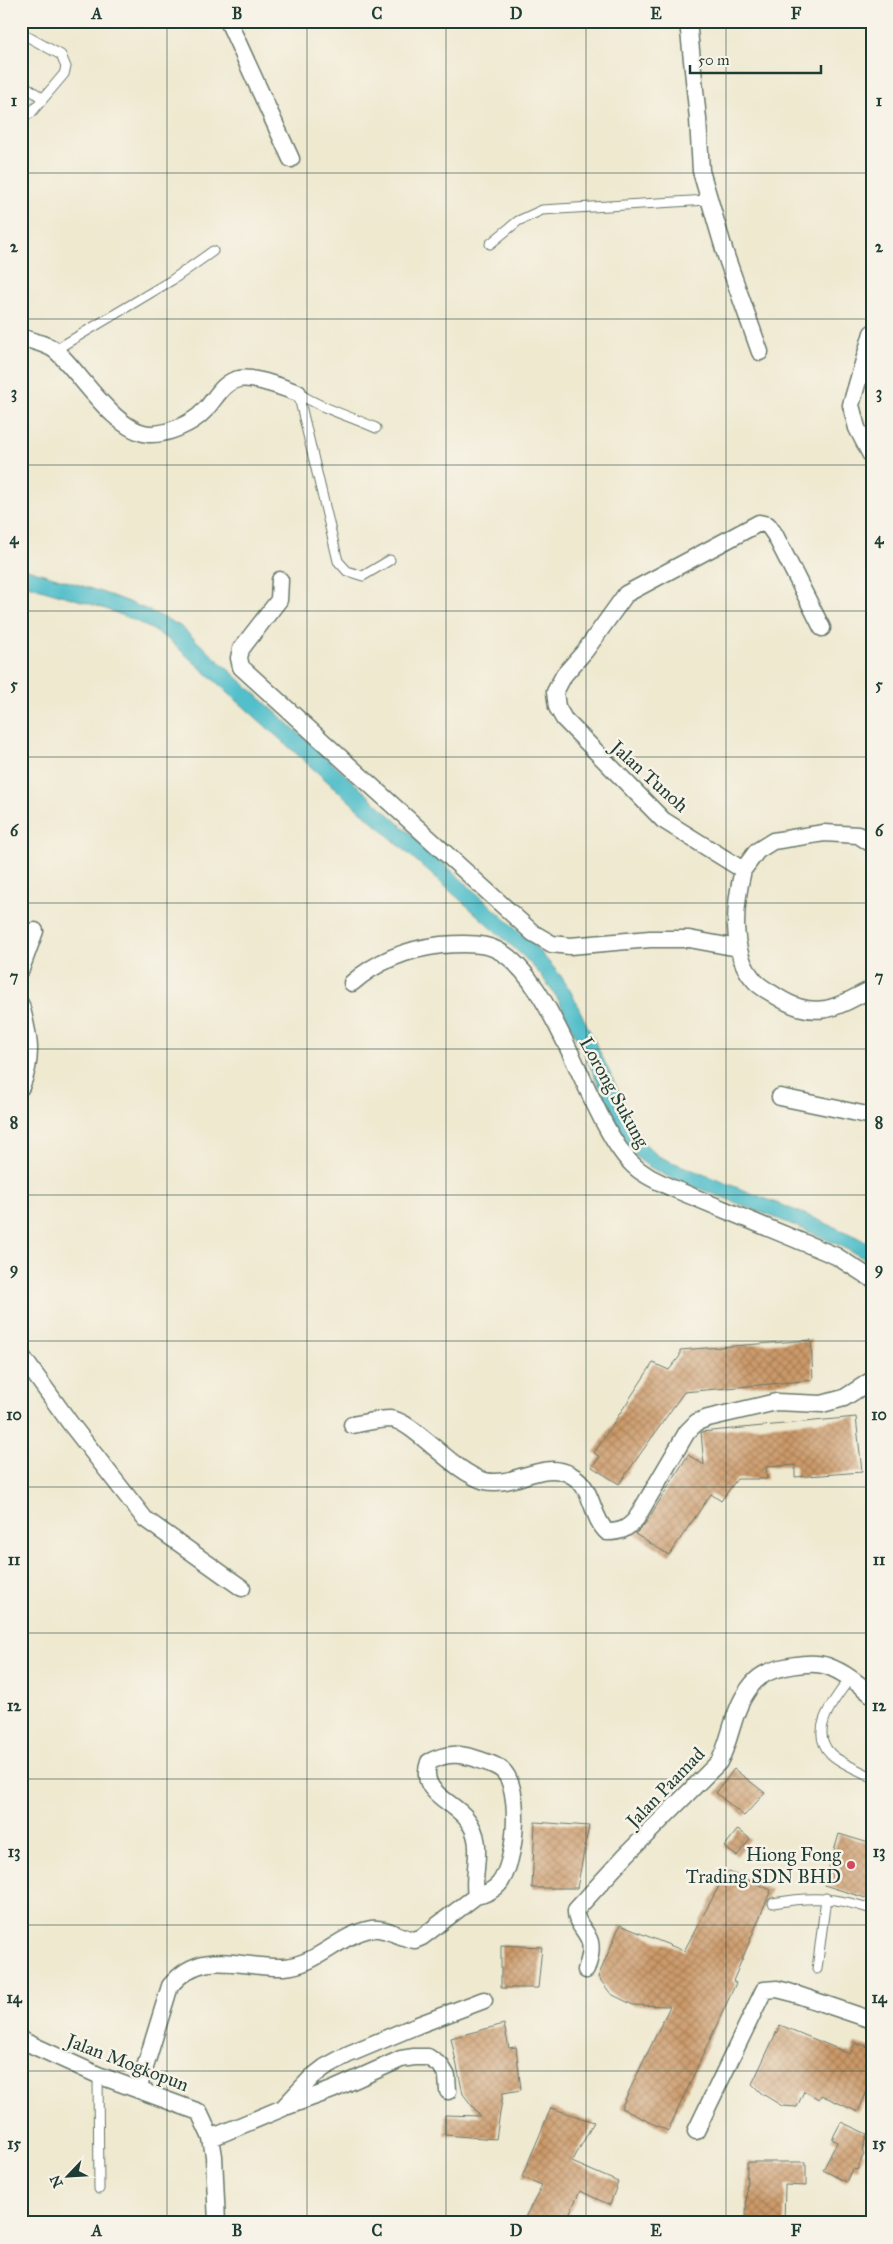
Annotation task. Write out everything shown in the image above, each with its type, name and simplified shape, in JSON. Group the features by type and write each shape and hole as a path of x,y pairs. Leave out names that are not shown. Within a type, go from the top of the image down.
{"street":[{"path":"228,21 291,158"},
{"path":"688,21 698,119 701,171 708,200 760,352"},
{"path":"872,333 851,405 857,428 872,457"},
{"path":"21,337 55,350 96,398 124,422 147,434 158,434 180,427 202,413 225,385 242,378 269,384 298,394"},
{"name":"Jalan Tunoh","path":"743,870 663,820 579,736 557,707 555,692 564,675 585,651 626,594 758,523 768,525 822,628"},
{"path":"280,580 279,600 241,649 239,658 241,667 533,933 552,944 570,946 650,939 689,938 738,948"},
{"path":"872,844 858,835 824,833 773,841 757,851 743,870 738,901 738,948 740,959 754,981 792,1006 808,1010 826,1009 841,1005 872,989"},
{"path":"21,970 28,928"},
{"name":"Lorong Sukung","path":"352,983 377,964 425,947 486,946 502,953 528,978 541,998 612,1136 630,1162 647,1176 836,1256 872,1279"},
{"path":"21,1005 30,1045 27,1073 21,1087"},
{"path":"780,1097 872,1116"},
{"path":"21,1355 70,1423 145,1519 242,1588"},
{"path":"352,1425 391,1419 405,1424 467,1474 486,1481 497,1482 539,1471 558,1471 571,1474 588,1493 601,1526 607,1532 617,1532 626,1529 636,1520 687,1432 697,1422 776,1402 822,1404 844,1398 872,1380"},
{"name":"Jalan Paamad","path":"586,1970 591,1954 590,1944 576,1919 576,1910 626,1855 719,1762 726,1748 743,1699 759,1677 777,1668 809,1664 825,1665 850,1677 872,1695"},
{"path":"138,2090 170,1986 180,1974 198,1964 240,1962 271,1966 296,1964 313,1958 346,1937 372,1929 390,1931 415,1940 422,1937 476,1896 488,1894 500,1883 514,1838 514,1797 509,1780 502,1770 462,1754 442,1756 429,1762 426,1770 430,1787 466,1818 476,1838 479,1858 475,1888 476,1896"},
{"path":"696,2131 764,1990 777,1989 789,1992 872,2020"},
{"path":"283,2108 312,2077 325,2067 349,2054 484,2000"},
{"name":"Jalan Mogkopun","path":"21,2040 98,2076 198,2112 211,2138 214,2156 217,2223"},
{"path":"211,2138 332,2090 401,2059 428,2057 441,2066 447,2076 448,2091"}],"lane":[{"path":"21,33 61,55 65,62 64,74 31,113 21,117"},
{"path":"21,83 42,98"},
{"path":"490,244 518,221 542,210 708,200"},
{"path":"55,350 172,280 214,251"},
{"path":"298,394 316,405 350,416 376,428"},
{"path":"298,394 338,561 346,571 363,576 390,560"},
{"path":"850,1677 828,1709 821,1734 823,1743 831,1754 872,1777"},
{"path":"773,1903 804,1897 826,1898 872,1908"},
{"path":"817,1969 826,1898"},
{"path":"98,2076 99,2189"}],"water":[{"path":"21,567 142,607 180,626 534,945 561,976 571,992 643,1142 658,1156 807,1215 857,1237 872,1246 872,1263 814,1234 658,1172 641,1161 632,1152 626,1141 558,999 540,974 523,956 169,640 116,613 21,583"}],"building":[{"path":"811,1340 813,1380 684,1392 619,1484 592,1467 600,1457 594,1453 653,1363 669,1370 680,1356 680,1350"},
{"path":"856,1417 862,1472 795,1477 795,1465 766,1467 767,1479 737,1479 721,1501 711,1494 669,1555 635,1534 645,1524 688,1455 704,1465 701,1432"},
{"path":"734,1769 765,1793 744,1816 716,1793"},
{"path":"535,1822 589,1826 577,1888 532,1888"},
{"path":"738,1829 750,1839 737,1856 724,1847"},
{"name":"Hiong Fong Trading SDN BHD","path":"839,1834 872,1844 872,1900 824,1885"},
{"path":"727,1871 771,1890 733,1981 736,1983 668,2131 621,2108 670,2006 633,2005 611,1994 598,1977 620,1925 684,1951"},
{"path":"501,1945 542,1947 538,1988 501,1988"},
{"path":"504,2024 509,2048 516,2047 521,2090 503,2093 496,2139 445,2135 445,2115 480,2116 463,2094 451,2038"},
{"path":"780,2025 850,2054 855,2043 872,2048 872,2080 858,2112 821,2095 819,2099 804,2091 797,2107 782,2106 761,2093 752,2084"},
{"path":"551,2108 594,2122 572,2162 618,2182 610,2205 580,2191 565,2223 522,2223 542,2185 522,2177"},
{"path":"841,2122 867,2134 862,2151 864,2154 857,2170 852,2169 846,2182 823,2170 837,2142 832,2139"},
{"path":"747,2162 806,2162 806,2186 785,2185 784,2223 756,2223 757,2220 746,2220"}],"place":[{"name":"Hiong Fong Trading SDN BHD","path":"851,1865"}]}
